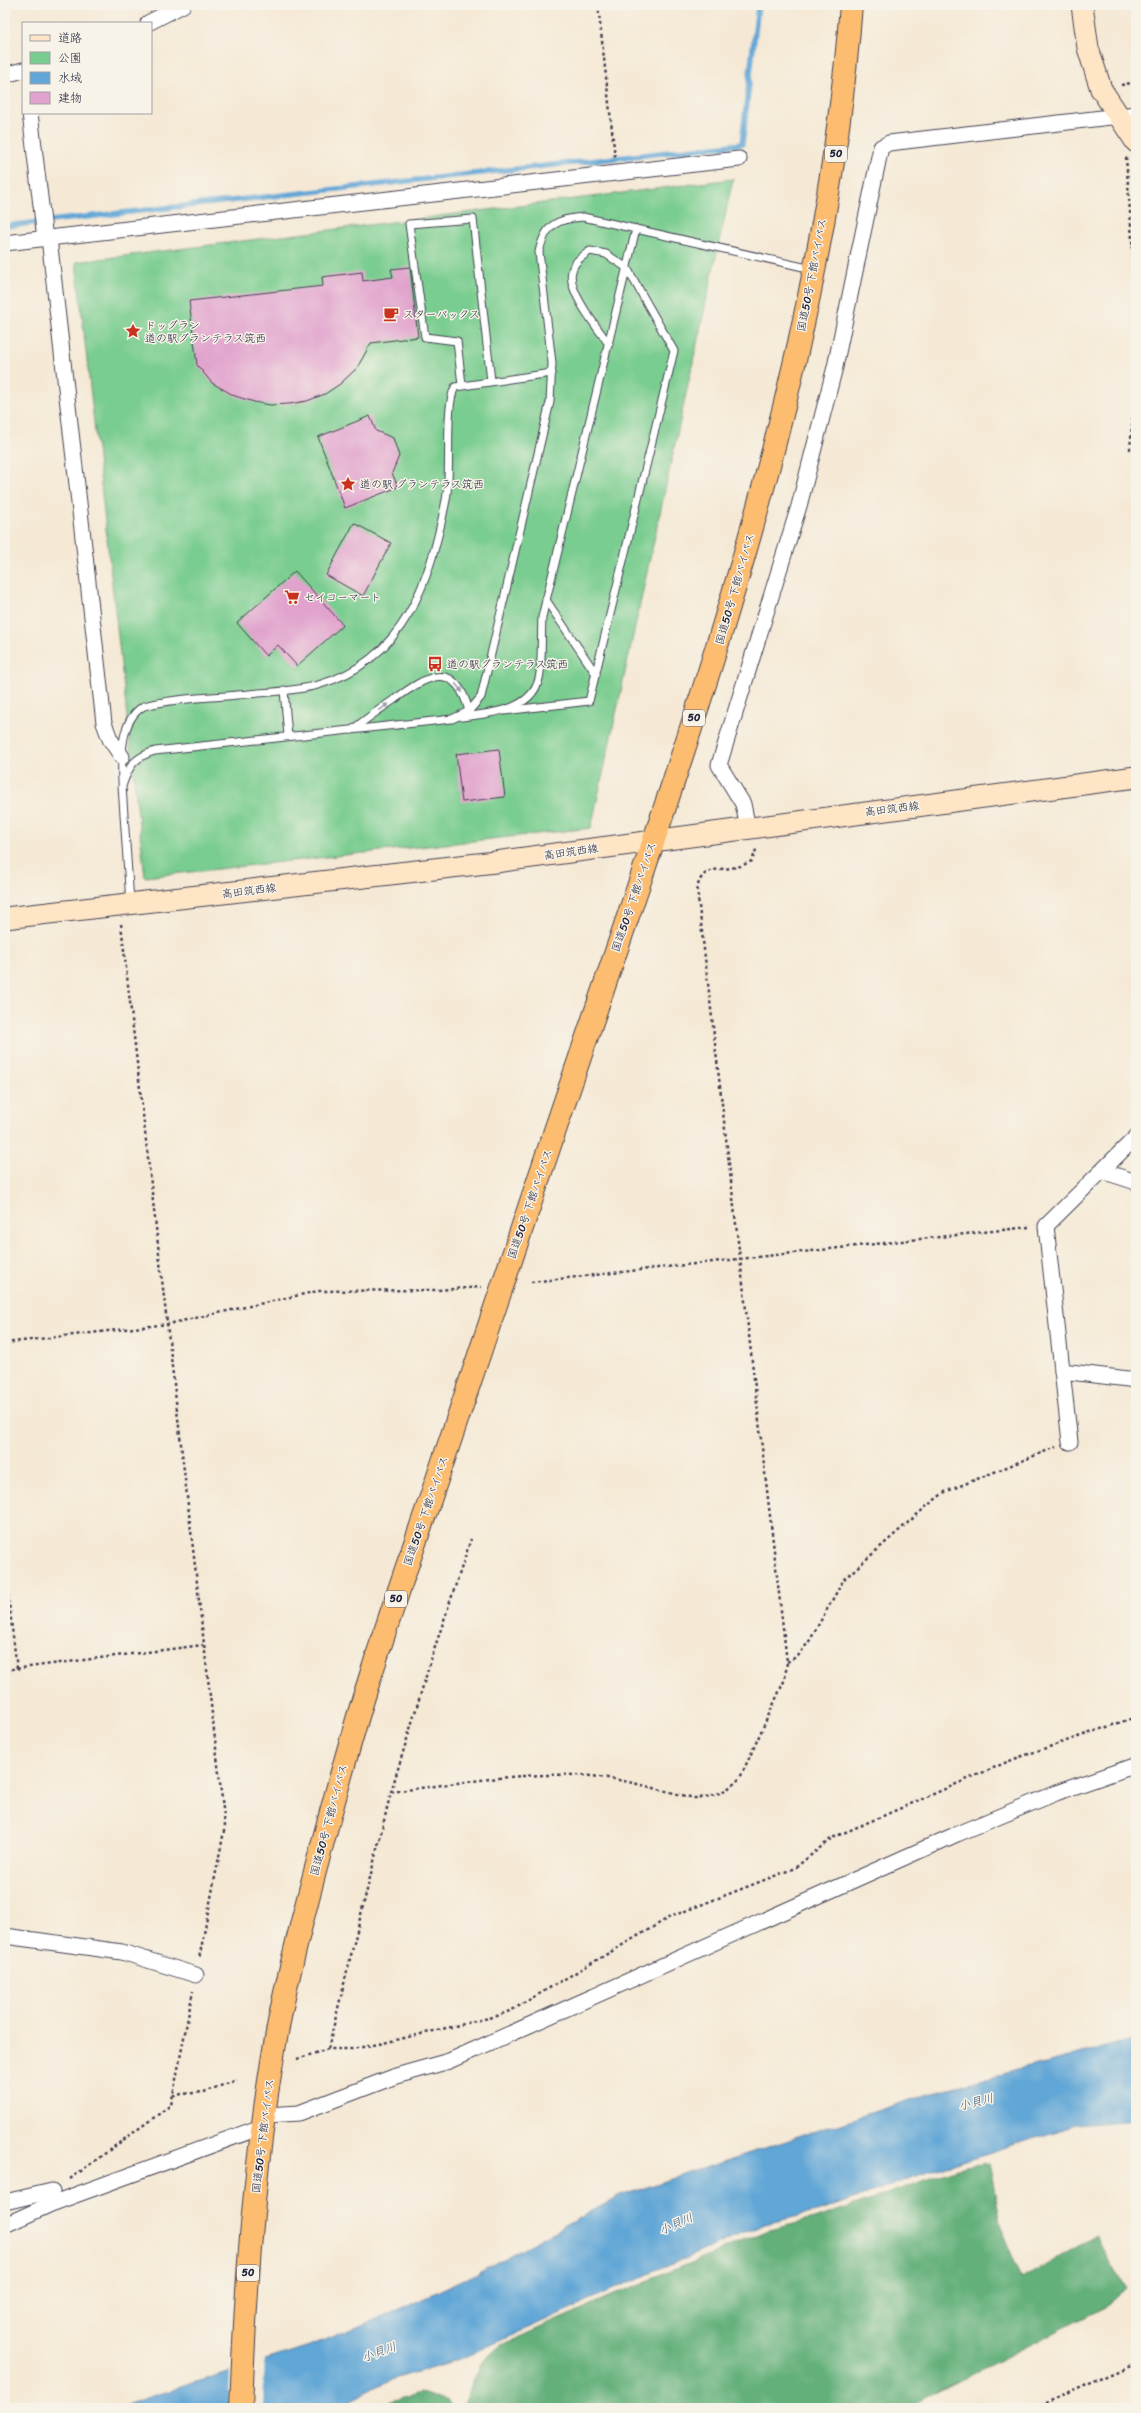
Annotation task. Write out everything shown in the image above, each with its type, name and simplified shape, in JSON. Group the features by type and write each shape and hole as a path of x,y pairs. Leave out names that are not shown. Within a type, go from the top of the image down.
{"highway":[{"name":"国道50号 下館バイパス","path":"241,2408 252,2235 264,2126 279,2022 302,1923 368,1683 654,840 719,642 745,556 770,464 814,270 836,152 852,5"}],"main road":[{"path":"1082,5 1088,48 1101,89 1130,126"},
{"name":"高田筑西線","path":"5,918 495,862 1136,777"}],"street":[{"path":"150,22 183,5"},
{"path":"5,75 22,70"},
{"path":"30,114 104,723 110,739 122,757"},
{"path":"752,827 743,804 719,765 799,506 835,367 881,147 889,143 1130,126"},
{"path":"5,243 45,231 739,159"},
{"path":"1070,1442 1046,1226 1136,1137"},
{"path":"1102,1171 1136,1182"},
{"path":"1062,1371 1136,1380"},
{"path":"5,2225 51,2204 396,2076 449,2061 957,1834 1056,1793 1136,1765"},
{"path":"5,1936 122,1952 196,1975"},
{"path":"5,2202 52,2191"}],"lane":[{"path":"452,719 469,711 481,697 485,686 550,402 552,373 539,252 543,235 558,221 583,217 814,270"},
{"path":"462,385 457,341 425,337 409,224 473,219 491,381"},
{"path":"504,710 516,706 527,699 536,688 540,673 542,617 636,229"},
{"path":"122,786 128,769 141,755 155,751 452,719 504,710 589,700 674,351 627,268 606,254 590,251 580,258 571,271 573,286 587,314 608,344"},
{"path":"125,905 122,757 129,719 136,710 144,706 318,685 350,672 385,646 407,619 423,587 446,501 450,477 451,394 455,387 552,373"},
{"path":"546,600 596,674"},
{"path":"352,730 421,680 439,676 452,680 465,696 469,711"},
{"path":"284,690 288,736"}],"path":[{"path":"598,5 615,153"},
{"path":"1130,126 1125,148 1136,294"},
{"path":"1136,381 1130,450 1136,450"},
{"path":"391,1792 502,1776 577,1775 609,1779 694,1798 706,1798 720,1794 730,1788 740,1778 786,1679 787,1662 697,889 699,879 708,871 738,867 752,861 757,848 752,827"},
{"path":"52,2191 171,2105 225,1826 203,1645 168,1324 125,905"},
{"path":"531,1282 1046,1226"},
{"path":"5,1343 168,1324 318,1291 438,1290 483,1286"},
{"path":"787,1662 798,1656 810,1640 844,1579 928,1505 945,1492 1070,1442"},
{"path":"328,2049 391,1792 433,1653 471,1539"},
{"path":"5,1570 17,1669"},
{"path":"5,1670 203,1645"},
{"path":"297,2059 328,2049 352,2049 379,2044 497,2016 512,2010 670,1917 795,1868 832,1838 1014,1759 1136,1718"},
{"path":"173,2095 203,2092 237,2080"},
{"path":"1035,2408 1136,2364"}],"green space":[{"path":"733,179 591,828 145,877 76,262"},
{"path":"989,2163 1004,2237 1021,2279 1096,2236 1126,2288 1109,2305 905,2408 459,2408 465,2402 481,2363 501,2345 614,2295 769,2230 814,2219 966,2166"},
{"path":"419,2393 442,2398 453,2408 380,2408 388,2403"}],"water":[{"name":"小貝川","path":"1136,2039 1136,2120 1075,2125 913,2177 820,2211 765,2224 616,2288 460,2359 390,2380 336,2408 116,2408 309,2346 385,2316 473,2275 620,2196 934,2092"}],"pier":[{"path":"265,2358 263,2408 229,2408 230,2369"}],"building":[{"path":"410,267 418,337 371,343 357,368 340,384 325,394 307,401 289,404 270,405 254,402 235,396 212,383 197,365 189,301 323,286 322,277 362,272 363,281 393,277 391,269"},
{"path":"370,416 376,431 393,438 399,456 392,473 398,487 345,508 318,437"},
{"path":"354,523 391,543 363,596 326,575"},
{"name":"セイコーマート","path":"295,571 343,625 297,666 278,645 266,656 237,623"},
{"path":"499,749 505,797 462,802 456,754"}],"waterway":[{"path":"5,226 742,144 758,5"}],"place":[{"name":"スターバックス","path":"391,314"},
{"name":"ドッグラン 道の駅グランテラス筑西","path":"133,331"},
{"name":"道の駅 グランテラス筑西","path":"348,484"},
{"name":"セイコーマート","path":"292,597"},
{"name":"道の駅グランテラス筑西","path":"435,664"}]}
